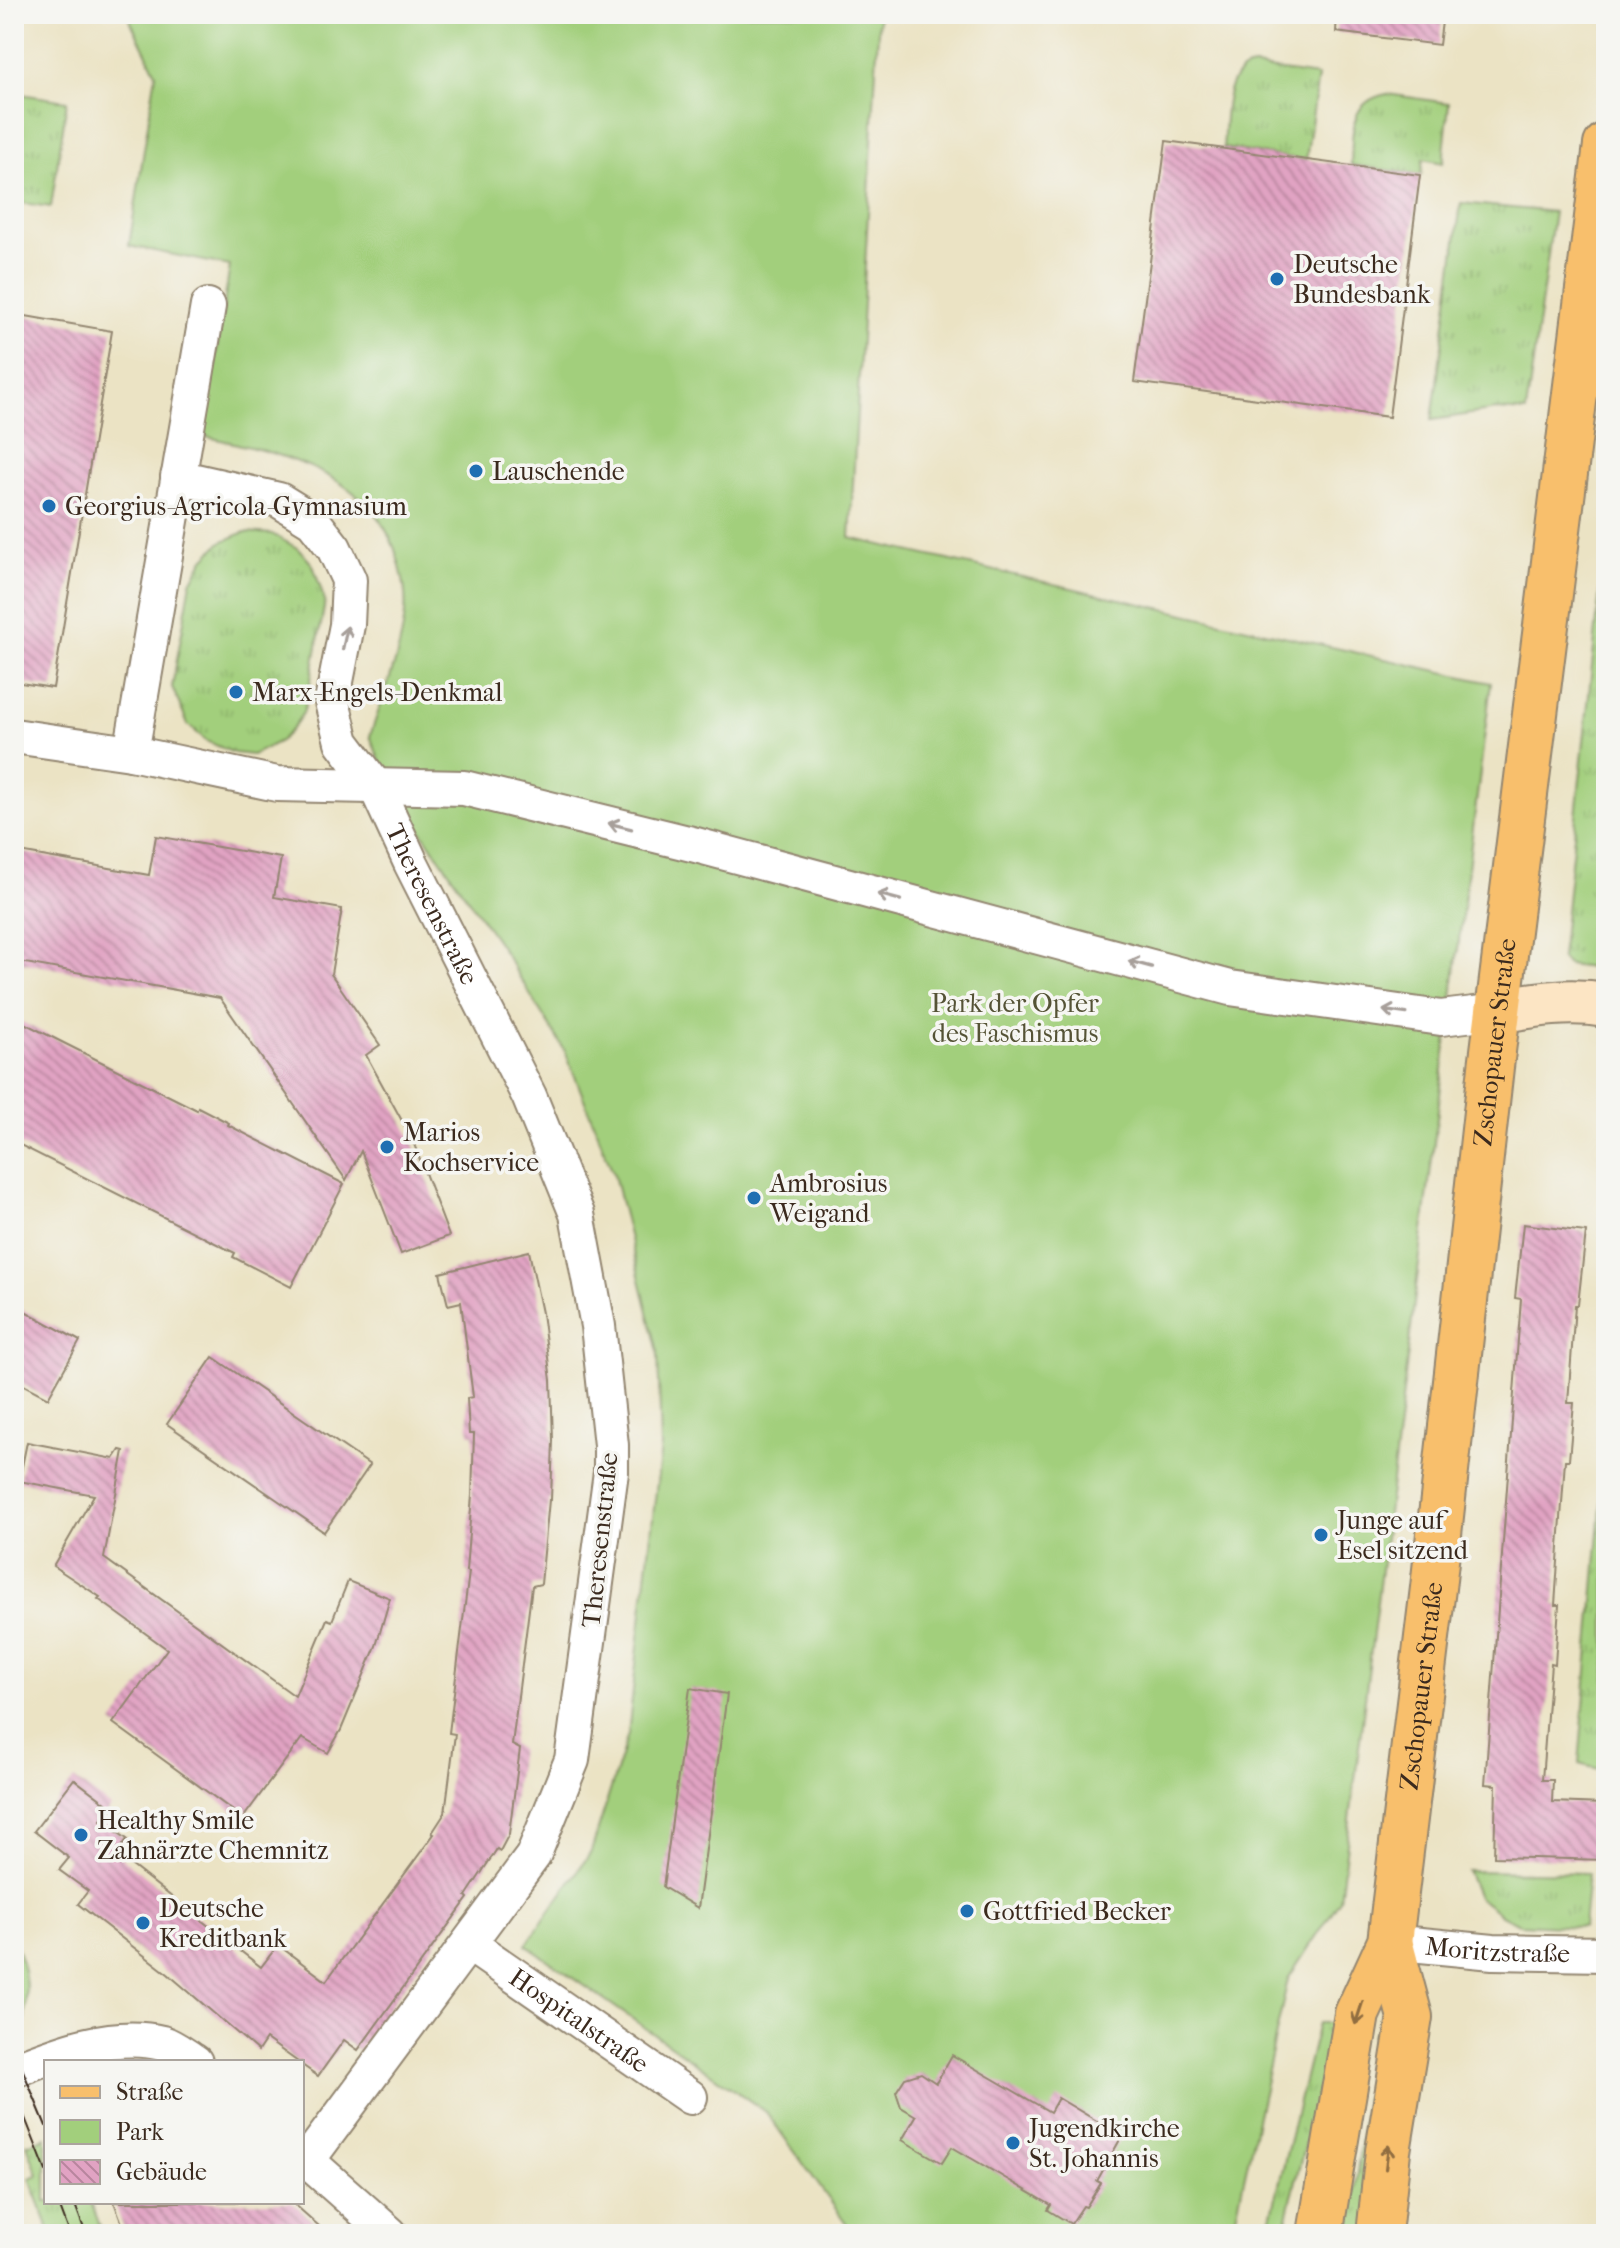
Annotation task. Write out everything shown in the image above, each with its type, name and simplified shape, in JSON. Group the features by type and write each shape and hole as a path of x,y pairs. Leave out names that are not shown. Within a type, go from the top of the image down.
{"main road":[{"name":"Zschopauer Straße","path":"1320,2234 1357,2014 1390,1942 1499,1011 1606,145"},
{"name":"Zschopauer Straße","path":"1379,2234 1388,2151 1410,2017 1390,1942"}],"street":[{"path":"131,753 208,306"},
{"path":"178,477 279,500 313,521 334,548 349,580 347,625 332,702 342,742 376,787"},
{"path":"14,736 131,753 277,784 464,788 696,845 1230,988 1441,1018 1577,1001 1606,1005"},
{"name":"Theresenstraße","path":"304,2159 533,1856 572,1760 611,1472 598,1326 577,1214 529,1096 376,787"},
{"name":"Moritzstraße","path":"1390,1942 1493,1952 1606,1954"},
{"name":"Hospitalstraße","path":"469,1944 690,2097"},
{"path":"14,2070 51,2056 113,2040 135,2039 165,2044 192,2060"},
{"path":"304,2159 390,2234"}],"green space":[{"name":"Park der Opfer des Faschismus","path":"127,14 879,14 850,538 1491,683 1340,1900 1288,1979 1232,2234 854,2234 766,2112 526,1945 591,1852 628,1734 661,1447 658,1352 614,1175 565,1051 499,944 390,786 370,736 396,660 405,613 401,572 386,530 368,506 346,487 320,472 262,450 203,436 230,266 129,246 156,73"},
{"path":"1254,67 1318,76 1306,160 1223,148 1230,87 1243,70"},
{"path":"14,93 67,101 51,207 14,202"},
{"path":"1387,94 1449,103 1443,163 1423,159 1421,175 1351,165 1353,130 1359,111 1374,98"},
{"path":"1461,203 1554,212 1526,412 1496,410 1432,420"},
{"path":"245,532 272,534 299,549 313,565 325,602 303,713 280,741 252,755 234,753 208,742 188,725 172,687 191,582 204,559 221,542"},
{"path":"1606,534 1606,970 1568,965 1561,958"},
{"path":"1606,1449 1606,1771 1579,1764"},
{"path":"1467,1871 1588,1873 1583,1927 1519,1924 1478,1897"},
{"path":"14,1942 25,1977 23,2037 14,2020"},
{"path":"1318,2023 1334,2023 1283,2234 1267,2234"},
{"path":"1392,2032 1367,2234 1350,2234 1373,2033"},
{"path":"44,2138 44,2204 92,2204 103,2234 51,2234 30,2178 38,2175 27,2144"}],"building":[{"path":"1337,14 1443,14 1439,45 1336,32"},
{"name":"Deutsche Bundesbank","path":"1166,141 1420,175 1389,417 1134,382"},
{"path":"14,314 112,331 53,688 14,682"},
{"path":"156,836 281,858 274,897 342,909 331,974 380,1045 366,1055 412,1139 449,1236 401,1254 361,1151 346,1180 220,998 14,961 14,851 149,875"},
{"path":"14,1018 197,1110 198,1107 344,1184 291,1287 233,1257 235,1253 14,1142"},
{"path":"1523,1224 1586,1232 1578,1305 1575,1305 1568,1403 1574,1403 1569,1460 1565,1460 1555,1605 1559,1605 1555,1664 1551,1663 1542,1780 1553,1780 1552,1802 1604,1804 1606,1860 1494,1857 1496,1785 1485,1784 1521,1299 1515,1298"},
{"path":"529,1251 551,1380 551,1500 541,1584 532,1586 519,1688 512,1745 520,1749 509,1834 466,1896 468,1898 358,2050 344,2040 318,2076 304,2066 304,2060 295,2060 266,2039 258,2051 168,1974 78,1904 88,1891 59,1870 69,1858 34,1831 74,1779 111,1807 101,1820 127,1839 117,1854 261,1967 278,1945 326,1981 434,1834 445,1813 455,1734 449,1733 469,1572 466,1571 474,1434 469,1434 467,1398 473,1397 461,1302 448,1305 440,1273"},
{"path":"14,1305 80,1341 48,1398 14,1380"},
{"path":"213,1357 370,1465 324,1532 167,1424"},
{"path":"27,1442 114,1459 120,1450 124,1451 104,1558 295,1696 327,1619 332,1621 348,1581 390,1598 376,1646 341,1730 328,1753 302,1738 243,1818 113,1723 167,1649 98,1599 100,1597 53,1566 94,1495 19,1481"},
{"path":"690,1688 727,1694 698,1908 663,1887"},
{"name":"Jugendkirche St. Johannis","path":"952,2055 1050,2112 1058,2098 1122,2136 1097,2181 1101,2183 1071,2224 1048,2210 1051,2205 952,2147 942,2163 902,2140 916,2116 901,2107 896,2092 905,2078 921,2073 936,2083"},
{"path":"115,2204 294,2204 328,2234 126,2234"}],"tram line":[{"path":"14,2049 44,2121"},
{"path":"14,2090 44,2166"},
{"path":"59,2204 70,2234"},
{"path":"75,2204 86,2234"}],"place":[{"name":"Deutsche Bundesbank","path":"1277,279"},
{"name":"Lauschende","path":"476,471"},
{"name":"Georgius-Agricola-Gymnasium","path":"49,506"},
{"name":"Marx-Engels-Denkmal","path":"236,692"},
{"name":"Marios Kochservice","path":"387,1147"},
{"name":"Ambrosius Weigand","path":"754,1198"},
{"name":"Junge auf Esel sitzend","path":"1321,1535"},
{"name":"Healthy Smile Zahnärzte Chemnitz","path":"81,1835"},
{"name":"Gottfried Becker","path":"967,1911"},
{"name":"Deutsche Kreditbank","path":"143,1923"},
{"name":"Jugendkirche St. Johannis","path":"1013,2143"}]}
